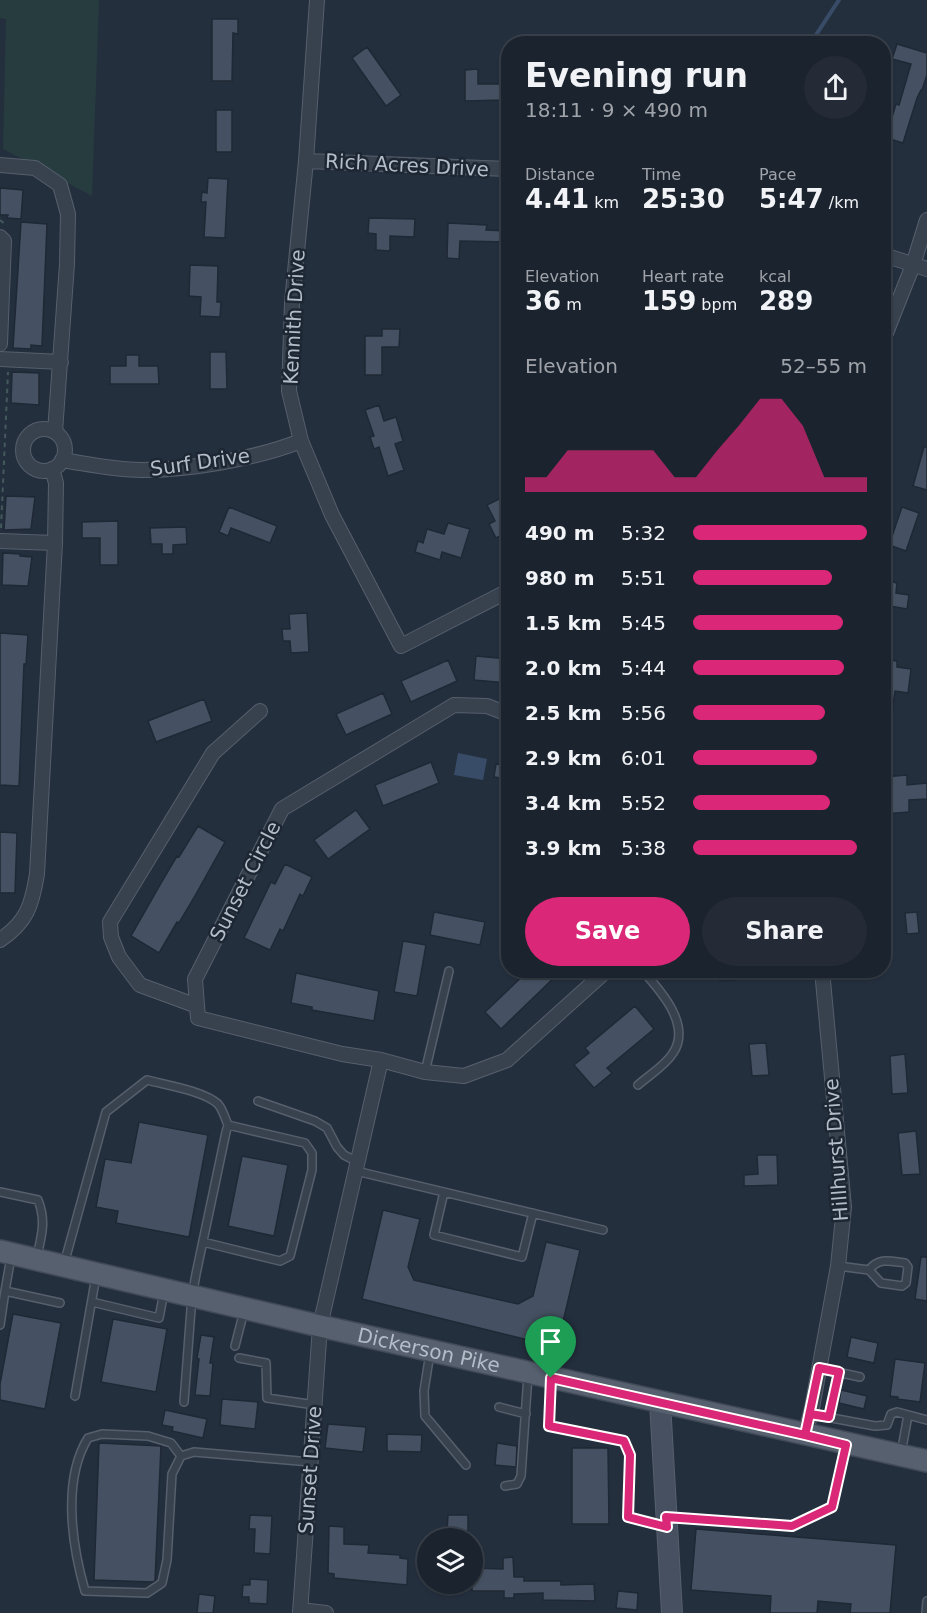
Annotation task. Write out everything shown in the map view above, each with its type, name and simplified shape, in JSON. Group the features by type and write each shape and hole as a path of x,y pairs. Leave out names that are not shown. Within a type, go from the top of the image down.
{"main road":[{"name":"Dickerson Pike","path":"6,1253 846,1445 901,1456 926,1457"}],"street":[{"name":"Kennith Drive","path":"317,0 306,160 292,302 289,391 301,441 332,515 401,646 501,595"},
{"name":"Rich Acres Drive","path":"306,160 501,169"},
{"path":"0,165 35,168 60,185 68,214 67,264 55,432 64,447 57,464 38,874 33,900 24,918 12,932 0,940"},
{"path":"891,321 913,266 927,220"},
{"path":"0,237 4,241 0,344"},
{"path":"891,258 927,269"},
{"path":"4,364 61,363"},
{"path":"55,432 46,430 33,432 24,442 23,449 27,463 38,470 57,464"},
{"name":"Surf Drive","path":"57,464 139,470 178,468 284,448 301,441"},
{"path":"0,541 54,543"},
{"name":"Sunset Circle","path":"197,1006 195,979 282,809 454,705 487,706 501,711"},
{"path":"260,711 213,753 111,922 111,937 119,957 140,985 197,1006 198,1018 342,1054 381,1060 425,1072 464,1076 507,1060 598,978"},
{"name":"Hillhurst Drive","path":"805,1435 838,1266 844,1207 823,978"},
{"path":"320,1326 381,1060"},
{"name":"Sunset Drive","path":"300,1612 320,1326"},
{"path":"660,1402 672,1613"},
{"path":"300,1612 326,1613"}],"lane":[{"path":"425,1072 449,971"},
{"path":"638,1084 675,1051 679,1033 675,1016 666,1000 648,978"},
{"path":"64,1266 106,1112 147,1080 200,1095 216,1103 223,1111 228,1125 192,1296 184,1402"},
{"path":"258,1101 315,1121 327,1128 337,1148 357,1167 444,1192 603,1230"},
{"path":"203,1242 280,1261 290,1256 312,1170 312,1153 305,1143 228,1125"},
{"path":"0,1192 38,1200 43,1212 44,1223 36,1260"},
{"path":"444,1192 434,1235 522,1257 533,1213"},
{"path":"0,1325 5,1291 6,1253"},
{"path":"838,1266 869,1270 881,1283 902,1286 906,1283 908,1267 904,1263 880,1260 869,1270"},
{"path":"75,1396 97,1274"},
{"path":"92,1302 159,1318 165,1290"},
{"path":"5,1291 60,1303"},
{"path":"236,1346 244,1308"},
{"path":"431,1351 424,1391 425,1416 466,1465"},
{"path":"239,1358 266,1363 267,1398 315,1405"},
{"path":"819,1368 860,1377"},
{"path":"505,1486 517,1484 521,1476 528,1372"},
{"path":"829,1417 839,1372"},
{"path":"551,1378 549,1426 624,1441 630,1455 628,1517 667,1522 792,1526 832,1507 846,1445"},
{"path":"499,1407 526,1414"},
{"path":"810,1414 874,1426 887,1425 891,1414 897,1412 927,1420"},
{"path":"901,1456 908,1415"},
{"path":"181,1456 171,1443 148,1436 102,1434 88,1438 80,1451 70,1506 79,1570 85,1591 147,1593 162,1583 167,1560 172,1473 181,1456 194,1452 310,1462"},
{"path":"926,1613 927,1601"}],"path":[{"path":"0,532 4,364"}],"green space":[{"path":"0,0 99,0 92,196 3,149 6,19 0,18"}],"water":[{"path":"458,753 487,759 483,780 454,775"}],"building":[{"path":"212,19 238,19 238,34 233,33 232,81 212,81"},
{"path":"897,44 927,53 927,75 903,143 891,139 891,117 896,104 899,105 911,64 892,59"},
{"path":"367,47 401,95 386,106 352,58"},
{"path":"478,69 478,84 501,84 501,100 465,101 465,70"},
{"path":"216,110 232,110 232,152 216,152"},
{"path":"208,178 228,179 225,238 204,237 206,202 201,202 202,192 207,193"},
{"path":"0,188 23,190 21,219 0,215"},
{"path":"369,218 415,219 414,237 390,236 390,251 376,250 376,234 368,233"},
{"path":"21,222 47,224 42,346 31,345 31,349 13,348"},
{"path":"448,223 487,225 486,230 501,231 501,242 460,241 459,259 447,258"},
{"path":"190,265 218,266 217,302 221,302 220,317 200,316 201,297 189,296"},
{"path":"382,329 400,329 399,347 382,347 382,375 365,375 365,336 382,336"},
{"path":"210,352 226,352 227,389 210,389"},
{"path":"126,355 139,355 139,366 158,366 159,384 110,384 110,366 126,366"},
{"path":"12,372 39,373 39,405 11,403"},
{"path":"379,405 384,421 396,417 403,441 395,444 404,470 388,476 379,447 374,449 370,437 374,436 365,410"},
{"path":"924,447 927,447 927,490 913,486"},
{"path":"6,496 35,497 31,529 4,530"},
{"path":"501,498 501,536 496,538 489,524 495,521 487,505"},
{"path":"229,507 277,526 270,543 231,528 228,536 219,532"},
{"path":"902,507 919,513 906,551 891,546"},
{"path":"118,521 118,565 100,565 100,538 82,538 82,522"},
{"path":"448,523 470,529 461,558 442,552 440,560 415,552 418,541 423,543 427,529 444,534"},
{"path":"186,527 187,544 173,545 173,554 162,554 162,544 151,544 150,528"},
{"path":"3,553 32,557 28,586 2,585"},
{"path":"891,582 897,583 896,593 909,595 907,609 891,606"},
{"path":"307,613 309,652 291,653 290,641 283,641 282,629 290,629 289,614"},
{"path":"0,633 28,635 26,664 24,664 19,786 0,785"},
{"path":"476,656 501,658 501,682 474,680"},
{"path":"448,660 457,681 411,702 401,681"},
{"path":"891,660 897,661 897,667 911,669 908,693 895,691 891,720"},
{"path":"383,693 392,714 346,735 336,714"},
{"path":"204,699 212,721 156,742 148,721"},
{"path":"431,762 439,783 383,806 375,785"},
{"path":"496,764 501,764 501,778 494,777"},
{"path":"907,775 907,785 927,783 927,799 909,800 909,812 891,813 891,776"},
{"path":"356,810 370,829 328,859 314,840"},
{"path":"198,826 225,842 179,923 177,922 159,953 131,936 177,856 179,857"},
{"path":"0,832 17,833 15,893 0,893"},
{"path":"285,864 312,877 303,896 300,894 283,931 280,929 270,950 244,938 271,882 275,884"},
{"path":"434,912 485,922 480,945 430,935"},
{"path":"917,912 919,933 907,934 905,913"},
{"path":"403,941 426,945 417,996 394,992"},
{"path":"296,973 379,991 374,1021 312,1010 312,1007 291,1003"},
{"path":"521,978 554,978 501,1029 485,1012"},
{"path":"720,978 756,978 720,981"},
{"path":"635,1006 654,1029 607,1068 612,1073 594,1088 574,1065 589,1053 585,1048"},
{"path":"766,1043 769,1075 752,1076 749,1044"},
{"path":"905,1054 908,1093 892,1094 890,1056"},
{"path":"139,1122 208,1135 189,1237 116,1223 118,1211 96,1207 105,1159 131,1163"},
{"path":"916,1131 920,1174 902,1175 898,1133"},
{"path":"757,1155 777,1155 778,1185 744,1186 744,1175 758,1174"},
{"path":"242,1156 288,1165 274,1236 228,1226"},
{"path":"383,1210 420,1219 408,1267 414,1280 518,1304 533,1296 546,1242 580,1250 557,1347 362,1299"},
{"path":"921,1257 927,1257 927,1301 915,1299"},
{"path":"13,1314 61,1323 45,1409 0,1400 0,1384"},
{"path":"113,1319 167,1329 156,1392 101,1382"},
{"path":"201,1335 214,1337 210,1363 213,1363 210,1396 195,1395"},
{"path":"851,1337 878,1343 874,1363 847,1357"},
{"path":"895,1359 925,1363 920,1402 890,1396"},
{"path":"841,1390 867,1396 864,1409 839,1403"},
{"path":"222,1399 258,1402 255,1429 220,1425"},
{"path":"165,1410 207,1419 203,1438 172,1431 173,1427 162,1425"},
{"path":"328,1424 366,1427 363,1452 325,1448"},
{"path":"387,1434 422,1435 421,1452 387,1451"},
{"path":"99,1443 161,1446 155,1581 153,1582 94,1580"},
{"path":"497,1443 517,1446 516,1467 495,1465"},
{"path":"572,1448 608,1448 609,1524 572,1524"},
{"path":"250,1515 272,1516 270,1554 254,1553 255,1529 249,1529"},
{"path":"448,1515 468,1515 468,1528 447,1528"},
{"path":"329,1526 344,1527 344,1544 369,1545 368,1553 400,1555 400,1558 408,1559 407,1585 334,1578 334,1574 328,1573"},
{"path":"696,1529 896,1545 890,1613 850,1613 851,1604 818,1601 817,1613 770,1613 771,1596 691,1590"},
{"path":"513,1557 514,1577 524,1577 524,1581 561,1581 561,1585 594,1584 595,1601 543,1600 543,1593 514,1594 514,1598 504,1598 504,1591 483,1591 483,1568 503,1569 503,1558"},
{"path":"250,1579 268,1580 267,1604 249,1603 249,1597 242,1597 243,1585 250,1585"},
{"path":"618,1591 638,1593 637,1610 616,1608"},
{"path":"199,1594 215,1596 213,1613 197,1613"}],"waterway":[{"path":"815,36 839,0"}],"route":[{"path":"551,1378 549,1426 624,1441 630,1455 628,1517 667,1527 666,1517 792,1526 832,1507 846,1445 805,1435 819,1368 839,1372 829,1417 810,1414 805,1435 551,1378"}]}
